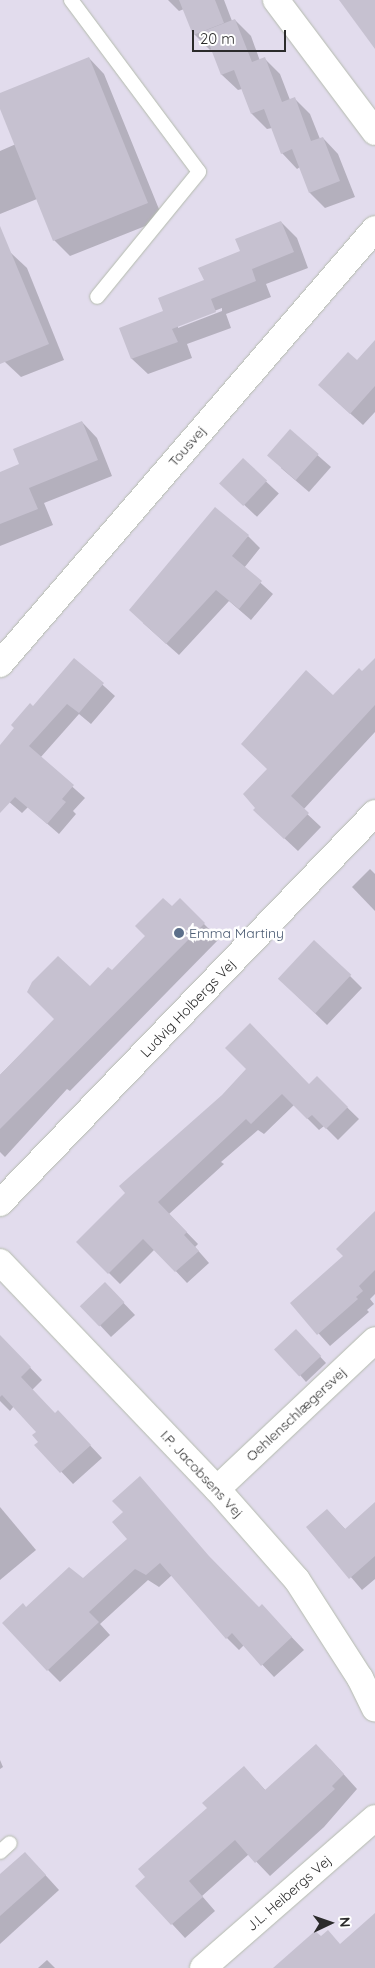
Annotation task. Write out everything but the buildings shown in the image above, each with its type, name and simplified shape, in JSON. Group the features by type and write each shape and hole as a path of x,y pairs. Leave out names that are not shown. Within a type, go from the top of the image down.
{"street":[{"path":"276,0 375,132"},
{"name":"Tousvej","path":"0,664 375,229"},
{"name":"Ludvig Holbergs Vej","path":"0,1203 375,813"},
{"name":"I.P. Jacobsens Vej","path":"0,1262 217,1489 297,1580 360,1678 375,1709"},
{"name":"Oehlenschlægersvej","path":"217,1489 375,1340"},
{"name":"J.L. Heibergs Vej","path":"203,1968 375,1818"}],"lane":[{"path":"71,0 200,172 97,297"}],"place":[{"name":"Emma Martiny","path":"179,933"}]}
